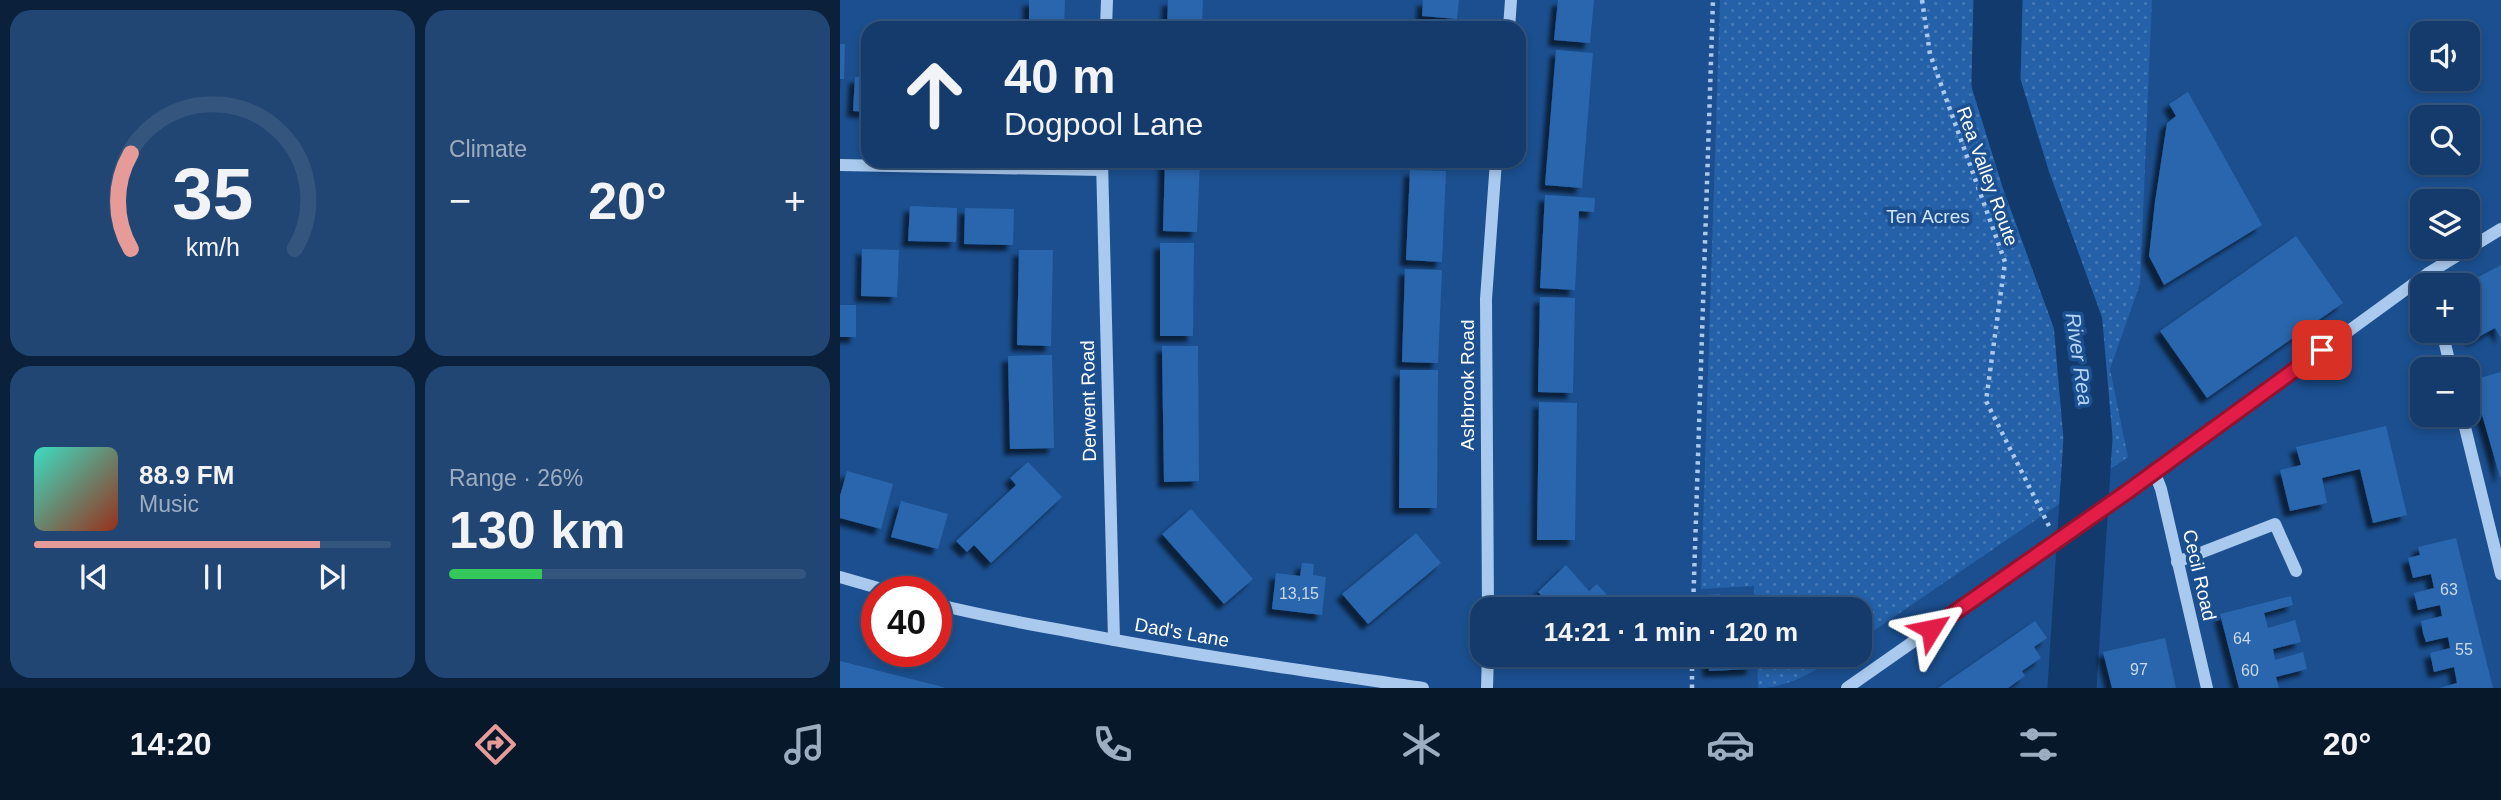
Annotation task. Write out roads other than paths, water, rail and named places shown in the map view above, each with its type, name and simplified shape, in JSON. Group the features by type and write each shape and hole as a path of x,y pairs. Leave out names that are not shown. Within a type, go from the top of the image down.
{"street":[{"path":"1106,21 1107,0"},
{"path":"1510,21 1511,0"},
{"path":"840,165 861,165"},
{"name":"Derwent Road","path":"1102,168 1114,640"},
{"name":"Ashbrook Road","path":"1488,597 1486,299 1495,168"},
{"path":"2438,273 2501,229"},
{"path":"1847,688 2410,293"},
{"path":"2465,427 2501,574"},
{"name":"Cecil Road","path":"2154,471 2161,489 2207,688"},
{"path":"2177,562 2275,524 2296,571"},
{"path":"840,577 861,583"},
{"name":"Dad's Lane","path":"952,608 1232,661 1423,688"},
{"path":"1487,688 1488,667"}],"waterway":[{"name":"River Rea","path":"1998,0 1996,83 2026,180 2078,323 2088,438 2072,688"}],"park label":[{"name":"Ten Acres","path":"1928,216"}]}
